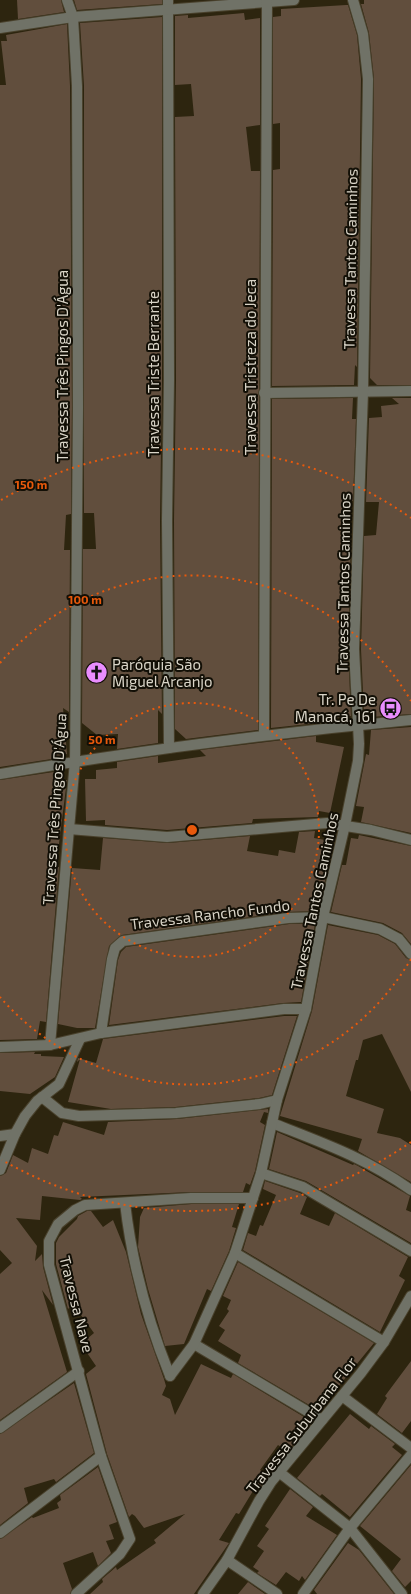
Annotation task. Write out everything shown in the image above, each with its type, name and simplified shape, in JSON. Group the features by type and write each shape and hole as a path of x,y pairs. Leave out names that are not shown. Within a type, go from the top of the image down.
{"street":[{"name":"Travessa Três Pingos D'Água","path":"50,1045 75,761 78,407 77,86 73,17 67,0"},
{"path":"0,28 168,5 294,0"},
{"name":"Travessa Tantos Caminhos","path":"125,1203 135,1271 158,1345 170,1376 194,1344 235,1253 261,1173 277,1100 306,1009 323,917 345,825 358,761 358,726 354,649 363,392 368,79 363,34 353,0"},
{"name":"Travessa Tristreza do Jeca","path":"264,735 264,393 267,2"},
{"name":"Travessa Triste Berrante","path":"168,5 169,380 167,529 169,748"},
{"path":"264,393 411,391"},
{"path":"0,774 75,761 264,735 411,720"},
{"path":"69,829 168,837 194,836 312,824 345,825 411,840"},
{"name":"Travessa Rancho Fundo","path":"102,1033 112,959 115,948 122,941 288,918 323,917 380,930 399,939 411,954"},
{"path":"0,1047 50,1045 102,1033 284,1009 306,1009"},
{"path":"0,1170 15,1134 25,1116 42,1097 59,1084 80,1039"},
{"path":"42,1097 62,1112 79,1116 176,1113 260,1104 277,1100"},
{"path":"272,1123 343,1150 367,1162 411,1190"},
{"path":"0,1136 15,1134"},
{"path":"261,1173 303,1187 411,1251"},
{"name":"Travessa Nave","path":"76,1594 120,1554 130,1539 101,1456 49,1265 49,1241 58,1224 75,1210 92,1204 191,1198 253,1198"},
{"path":"235,1253 384,1342"},
{"name":"Travessa Suburbana Flor","path":"203,1594 227,1560 259,1501 279,1472 342,1396 384,1342 411,1296"},
{"path":"194,1344 322,1420"},
{"path":"0,1428 79,1371"},
{"path":"342,1396 411,1448"},
{"path":"303,1594 350,1528 411,1455"},
{"path":"0,1533 101,1456"},
{"path":"279,1472 350,1528 402,1594"},
{"path":"227,1560 277,1594"}],"building":[{"path":"17,0 61,0 64,12 18,19"},
{"path":"74,0 162,0 162,4 77,10"},
{"path":"364,0 411,0 411,385 377,385 370,378 374,79 369,33 361,4 364,4"},
{"path":"348,5 357,35 361,79 357,367 355,365 354,385 272,386 273,170 280,169 280,123 273,124 273,17 281,16 281,9"},
{"path":"244,13 245,20 260,18 260,125 246,127 251,171 260,171 258,730 186,739 175,729 175,117 194,116 191,84 175,85 175,16 188,15 188,18"},
{"path":"162,17 162,380 160,521 162,714 158,710 158,743 117,749 118,734 97,735 82,723 83,549 96,549 94,513 84,513 84,86 80,23"},
{"path":"67,24 70,86 72,407 71,514 66,515 64,550 70,550 69,712 63,708 67,754 58,756 58,758 0,767 0,85 6,85 1,41 7,41 6,35"},
{"path":"353,398 352,419 356,419 353,501 347,500 345,537 351,537 348,649 351,716 319,720 318,723 271,728 272,399"},
{"path":"392,398 411,398 411,714 372,717 373,713 364,714 361,649 364,536 376,535 379,502 366,502 369,418 382,417 381,406 399,404"},
{"path":"411,727 411,833 361,822 364,807 356,806 366,754 369,755 371,730"},
{"path":"316,736 316,742 344,747 330,813 319,811 318,817 253,819 252,823 167,830 105,825 105,820 86,821 85,779 96,779 96,770 117,768 117,762 158,756 158,763 206,756 200,750"},
{"path":"60,771 62,780 67,780 56,867 59,867 46,1022 40,1021 37,1039 0,1040 0,780"},
{"path":"315,831 314,838 325,840 320,861 329,863 318,911 287,912 122,935 109,946 95,1028 77,1028 58,1024 72,868 100,870 103,838 168,843 250,836 247,851 278,856 279,850 295,853 299,832"},
{"path":"359,835 411,846 411,944 402,933 383,923 331,912 342,865 346,865 351,838 358,839"},
{"path":"289,924 315,924 301,1002 109,1025 118,960 121,952 126,947"},
{"path":"328,925 378,935 395,944 406,958 411,960 411,1092 382,1034 363,1040 346,1096 384,1109 377,1133 400,1138 411,1145 411,1182 358,1151 362,1139 280,1116 312,1011"},
{"path":"284,1016 297,1016 272,1095 259,1098 176,1107 111,1109 68,1102 80,1059 77,1062 78,1058 96,1063 103,1039"},
{"path":"35,1052 34,1054 41,1054 41,1056 64,1057 55,1077 30,1094 0,1091 0,1053"},
{"path":"268,1109 268,1113 264,1112 260,1122 265,1125 255,1171 250,1185 246,1183 243,1192 191,1192 80,1197 82,1199 80,1200 42,1196 40,1220 16,1218 37,1246 35,1261 42,1254 43,1267 53,1305 42,1290 67,1372 0,1420 0,1274 12,1263 0,1250 0,1176 6,1173 13,1155 28,1163 32,1148 48,1154 54,1135 58,1136 63,1122 104,1135 108,1122 177,1119"},
{"path":"277,1132 353,1165 354,1164 410,1196 406,1210 411,1212 411,1243 306,1181 269,1169"},
{"path":"265,1181 300,1193 307,1197 300,1214 329,1226 335,1213 408,1257 399,1276 405,1280 380,1332 243,1250 248,1233 256,1236 260,1225 263,1226 276,1195 263,1189"},
{"path":"191,1204 239,1204 232,1227 236,1228 229,1251 211,1291 207,1289 184,1344 165,1346 148,1289 138,1247 140,1217 144,1208"},
{"path":"87,1211 91,1211 103,1227 113,1220 126,1252 141,1314 166,1386 162,1395 170,1399 175,1415 201,1364 231,1378 233,1374 309,1420 288,1452 278,1445 260,1470 268,1475 259,1489 256,1486 239,1514 236,1513 219,1540 229,1543 194,1594 90,1594 103,1582 102,1579 116,1567 117,1570 156,1543 154,1540 185,1514 144,1528 135,1516 132,1514 129,1517 107,1454 86,1374 96,1366 81,1344 94,1333 73,1304 68,1309 56,1264 56,1243 59,1237 77,1219 78,1216"},
{"path":"238,1262 374,1343 320,1409 317,1407 316,1409 238,1363 241,1355 218,1341 225,1330 219,1326 229,1311 227,1309 231,1300 223,1296"},
{"path":"411,1361 411,1421 402,1433 377,1414 387,1398 385,1396"},
{"path":"74,1383 94,1453 56,1482 54,1479 24,1488 28,1503 0,1525 0,1434"},
{"path":"350,1414 369,1429 371,1426 395,1444 392,1447 402,1455 350,1517 322,1494 320,1496 297,1478"},
{"path":"411,1465 411,1581 405,1587 392,1571 401,1559 360,1526"},
{"path":"98,1467 117,1522 109,1525 114,1539 106,1541 111,1553 98,1566 93,1552 63,1563 72,1589 70,1594 0,1594 0,1539 32,1517 33,1518 59,1508 57,1503 61,1500 60,1495"},
{"path":"290,1489 313,1507 306,1516 337,1535 305,1580 302,1576 299,1581 286,1572 276,1585 257,1573 259,1571 253,1567 264,1551 257,1546 269,1529 265,1526"},
{"path":"348,1543 359,1550 394,1594 317,1594 314,1590"},
{"path":"248,1582 265,1594 238,1594"}],"place":[{"name":"Paróquia São Miguel Arcanjo","path":"97,673"},
{"name":"Tr. Pe De Manacá, 161","path":"391,708"}]}
